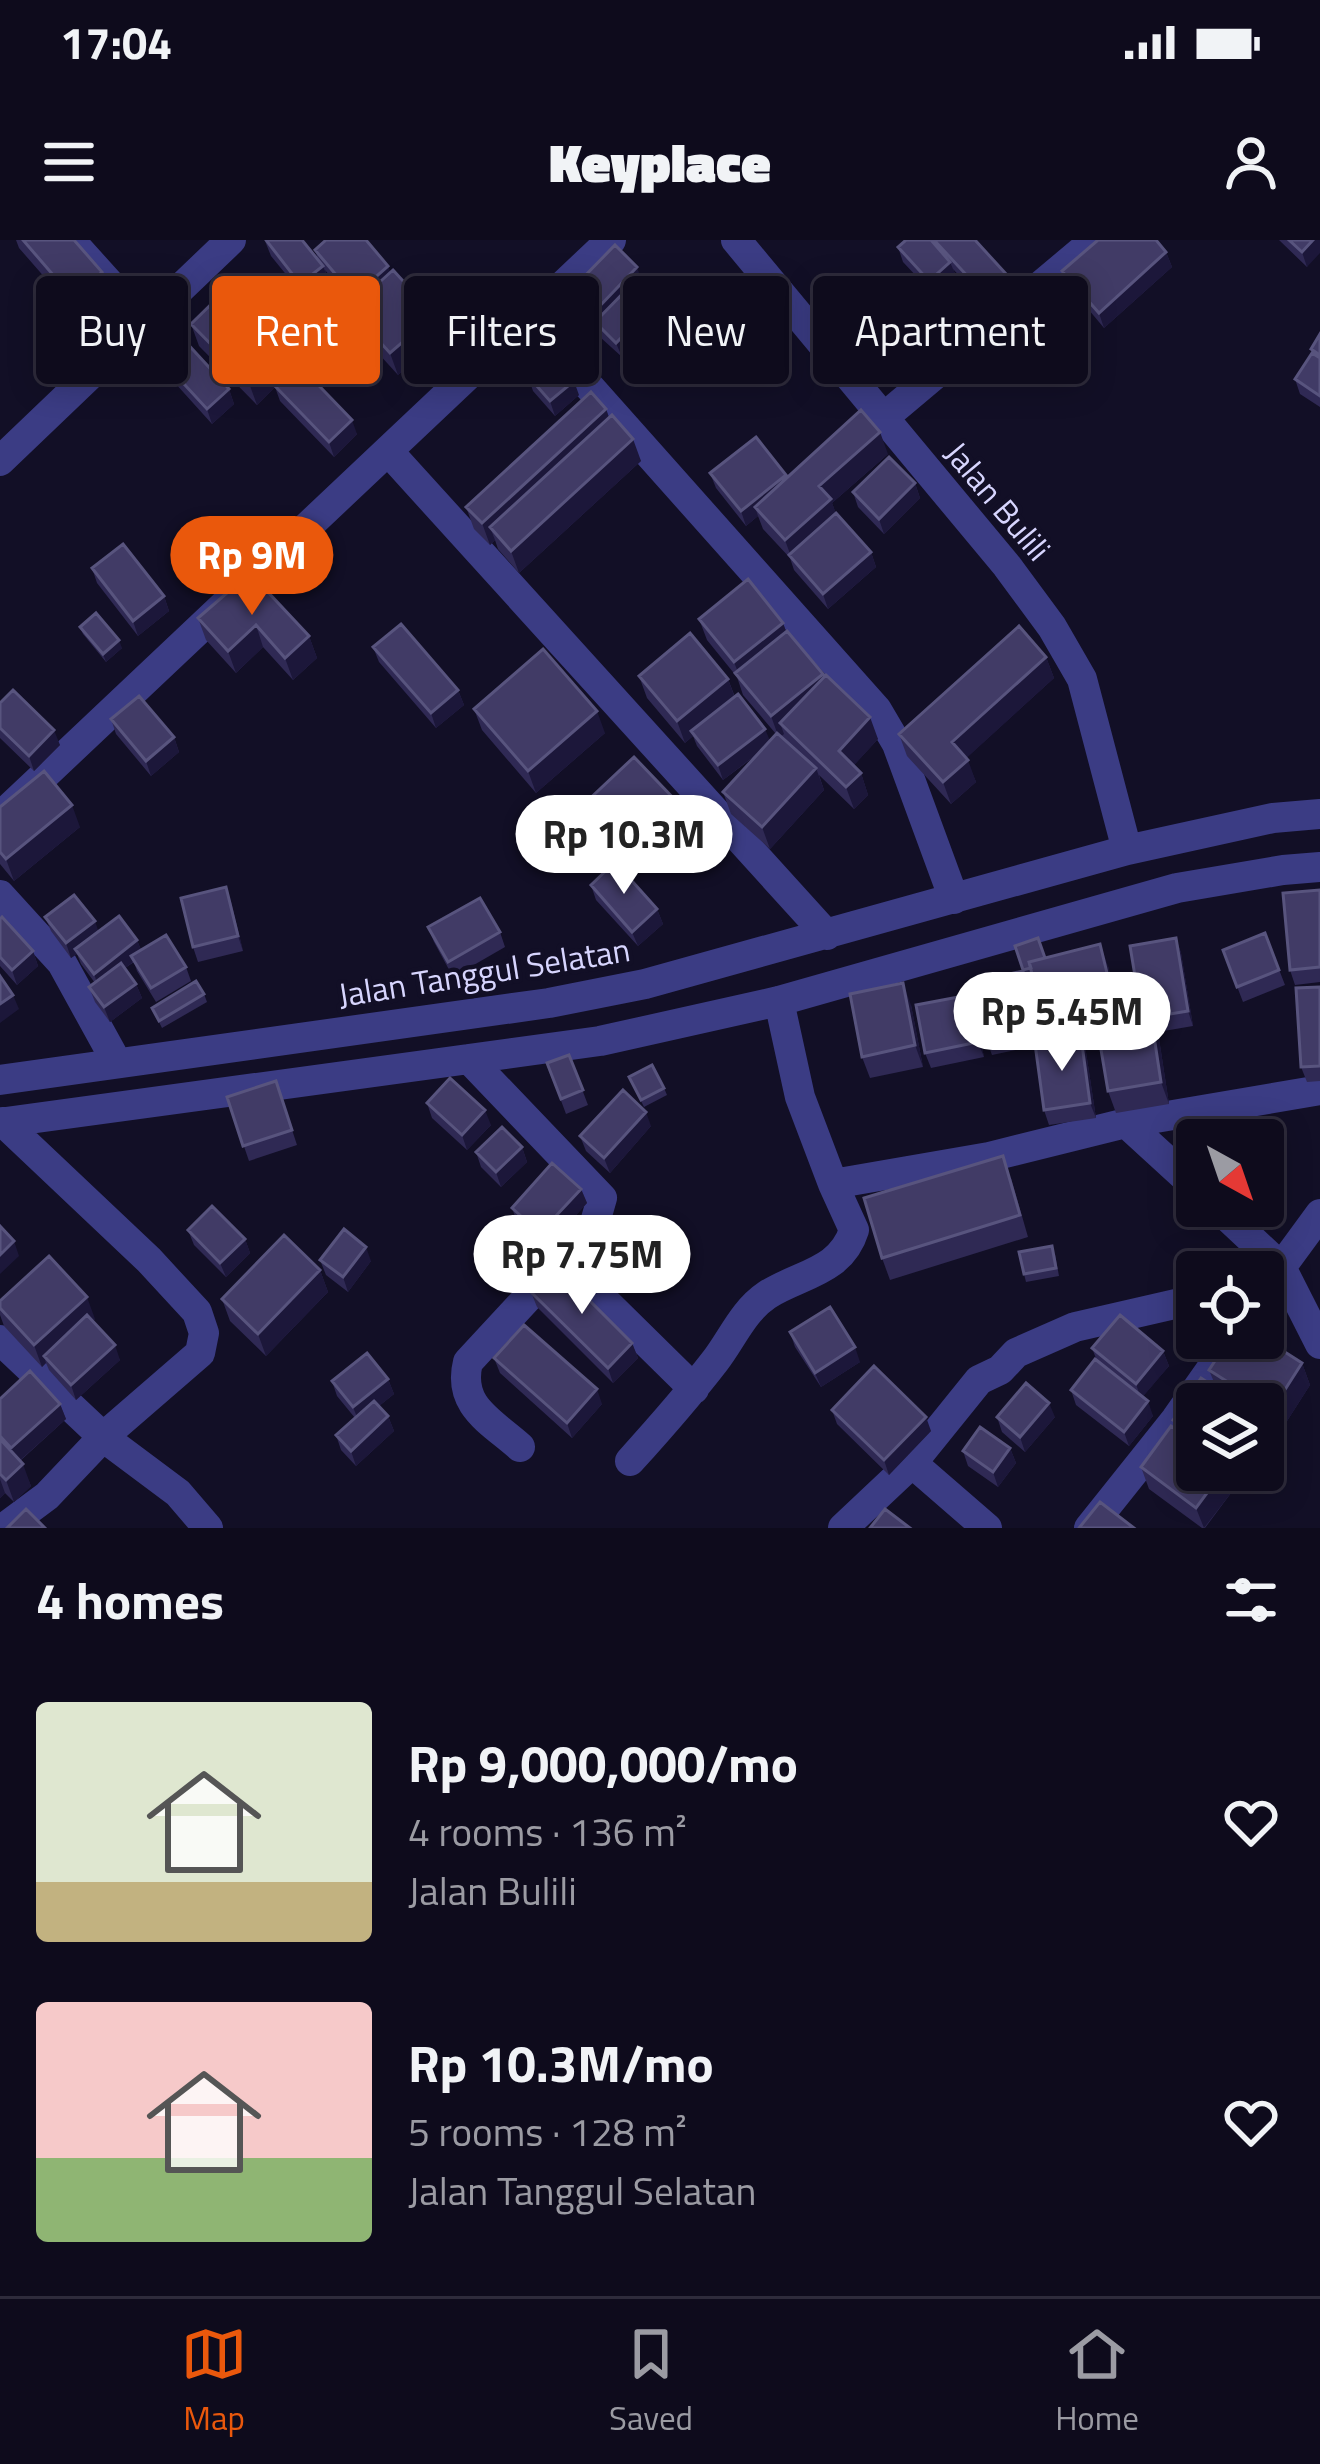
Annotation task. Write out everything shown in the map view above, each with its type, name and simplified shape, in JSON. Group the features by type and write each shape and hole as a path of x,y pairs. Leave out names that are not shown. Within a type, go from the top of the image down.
{"street":[{"path":"70,240 102,276"},
{"path":"188,281 231,240"},
{"path":"574,276 611,240"},
{"path":"882,419 1095,240"},
{"name":"Jalan Bulili","path":"750,245 882,419 1007,566 1052,627 1076,667 1127,850"},
{"path":"0,461 80,384"},
{"path":"0,817 460,384"},
{"path":"588,384 877,710 896,744 954,898"},
{"path":"388,451 826,935"},
{"name":"Jalan Tanggul Selatan","path":"0,1080 549,1003 645,984 1127,850 1274,818 1320,814"},
{"path":"2,1123 600,1041 779,1001 1177,888 1320,867"},
{"path":"0,895 62,964 116,1061"},
{"path":"630,1461 694,1389 753,1307 769,1294 815,1274 850,1244 854,1230 800,1097 779,1001"},
{"path":"469,1059 602,1198 594,1226 476,1352 466,1372 464,1389 473,1405 520,1448"},
{"path":"833,1184 1320,1090"},
{"path":"2,1123 148,1259 197,1312 204,1333 200,1353 103,1437 47,1496 4,1528"},
{"path":"1126,1124 1176,1169"},
{"path":"1284,1264 1320,1214"},
{"path":"1232,1227 1250,1251"},
{"path":"563,1261 694,1389"},
{"path":"1284,1296 1320,1344"},
{"path":"843,1528 912,1462 979,1380 1000,1370 1016,1353 1076,1327 1176,1305"},
{"path":"0,1340 103,1437 178,1493 208,1528"},
{"path":"1089,1528 1218,1359"},
{"path":"912,1462 987,1528"}],"building":[{"path":"23,240 74,240 102,272 98,276 54,276"},
{"path":"266,240 302,240 323,266 310,276 294,276"},
{"path":"326,240 366,240 388,266 377,276 337,276 315,250"},
{"path":"906,240 931,240 950,262 935,276 924,276 898,247"},
{"path":"934,240 975,240 1006,274 967,276"},
{"path":"1098,240 1156,240 1166,252 1099,313 1088,301 1088,276 1066,276 1062,271"},
{"path":"1289,240 1313,240 1302,252"},
{"path":"615,245 637,267 623,276 599,307 599,276 585,276"},
{"path":"393,270 404,282 404,341 390,353 380,342 380,282"},
{"path":"623,293 623,336 616,343 599,326 599,318"},
{"path":"212,303 212,345 191,324"},
{"path":"1320,334 1320,355 1311,349"},
{"path":"188,344 212,371 212,384 229,389 207,409 184,384 188,384"},
{"path":"1312,353 1320,358 1320,396 1295,379"},
{"path":"317,384 352,420 329,442 275,386"},
{"path":"535,384 570,384 550,401"},
{"path":"591,392 606,409 482,523 466,507"},
{"path":"861,410 880,432 819,486 831,499 785,540 755,507"},
{"path":"612,415 633,439 511,551 490,527"},
{"path":"756,437 786,475 741,511 710,473"},
{"path":"889,457 915,483 879,519 853,492"},
{"path":"836,513 871,552 823,594 789,555"},
{"path":"123,544 164,596 133,621 92,568"},
{"path":"250,573 309,636 285,658 256,625 228,651 198,618"},
{"path":"748,579 783,623 734,662 699,619"},
{"path":"96,613 119,640 103,654 80,627"},
{"path":"401,624 458,690 431,713 373,647"},
{"path":"1019,626 1046,657 952,742 968,760 943,782 899,734"},
{"path":"787,631 823,674 771,716 735,673"},
{"path":"690,633 728,679 677,721 639,676"},
{"path":"543,649 597,711 528,771 474,709"},
{"path":"826,675 870,717 839,751 861,773 846,787 780,723"},
{"path":"13,690 54,730 29,756 0,728 0,703"},
{"path":"738,694 765,729 718,765 691,731"},
{"path":"139,696 174,737 146,761 111,719"},
{"path":"777,733 816,768 762,827 723,792"},
{"path":"634,757 677,802 626,850 583,805"},
{"path":"44,771 72,805 6,859 0,852 0,807"},
{"path":"615,862 657,909 632,932 591,885"},
{"path":"226,887 238,936 193,947 181,898"},
{"path":"1320,890 1320,967 1290,970 1283,893"},
{"path":"74,895 95,921 66,943 45,917"},
{"path":"480,898 500,932 448,962 428,927"},
{"path":"119,916 137,940 94,974 75,949"},
{"path":"2,917 33,951 12,970 0,957"},
{"path":"1265,933 1279,970 1237,987 1223,950"},
{"path":"166,935 186,967 151,988 131,956"},
{"path":"1038,938 1045,958 1029,962 1031,968 1023,970 1015,946"},
{"path":"1176,938 1188,1011 1152,1017 1150,1010 1141,1012 1130,946"},
{"path":"1100,944 1114,1002 1044,1021 1029,962"},
{"path":"121,963 136,984 104,1007 89,987"},
{"path":"1023,971 1036,1030 987,1041 974,982"},
{"path":"0,976 13,995 0,1004"},
{"path":"196,981 204,994 159,1021 152,1008"},
{"path":"903,983 915,1045 862,1057 850,994"},
{"path":"1320,987 1320,1066 1301,1067 1296,988"},
{"path":"969,995 978,1042 925,1053 916,1005"},
{"path":"1150,1010 1161,1082 1108,1091 1096,1020"},
{"path":"1081,1037 1090,1103 1044,1110 1035,1044"},
{"path":"569,1055 583,1090 561,1099 547,1063"},
{"path":"652,1065 664,1088 641,1100 629,1077"},
{"path":"450,1078 485,1110 462,1135 427,1103"},
{"path":"276,1081 292,1130 243,1146 227,1097"},
{"path":"623,1090 646,1112 604,1158 580,1136"},
{"path":"502,1127 522,1147 496,1172 476,1152"},
{"path":"1003,1156 1020,1215 882,1258 864,1198"},
{"path":"552,1163 581,1189 540,1233 512,1208"},
{"path":"212,1206 245,1239 220,1263 188,1230"},
{"path":"0,1226 14,1241 0,1255"},
{"path":"344,1229 366,1247 343,1277 320,1260"},
{"path":"284,1235 320,1270 258,1334 222,1299"},
{"path":"1052,1246 1056,1268 1024,1274 1019,1252"},
{"path":"49,1256 87,1297 34,1345 0,1308 0,1301"},
{"path":"556,1267 632,1343 608,1368 531,1292"},
{"path":"830,1307 855,1347 815,1373 790,1332"},
{"path":"87,1315 115,1345 71,1385 44,1356"},
{"path":"1120,1315 1163,1351 1136,1384 1092,1348"},
{"path":"524,1325 597,1389 567,1423 494,1358"},
{"path":"1284,1351 1302,1363 1284,1391 1284,1383 1229,1383 1209,1370 1216,1359 1284,1359"},
{"path":"367,1353 388,1379 353,1407 332,1381"},
{"path":"1095,1359 1148,1401 1124,1432 1071,1390"},
{"path":"874,1366 926,1417 884,1460 832,1410"},
{"path":"30,1371 60,1404 11,1448 0,1436 0,1399"},
{"path":"1026,1383 1049,1403 1020,1437 997,1417"},
{"path":"374,1401 388,1416 351,1451 336,1435"},
{"path":"1171,1426 1176,1430 1176,1491 1209,1491 1196,1508 1141,1467"},
{"path":"980,1427 1010,1448 993,1472 963,1451"},
{"path":"0,1439 23,1464 6,1480 0,1474"},
{"path":"1100,1502 1134,1528 1079,1528"},
{"path":"26,1509 45,1528 7,1528"},
{"path":"885,1509 910,1528 870,1528"}]}
